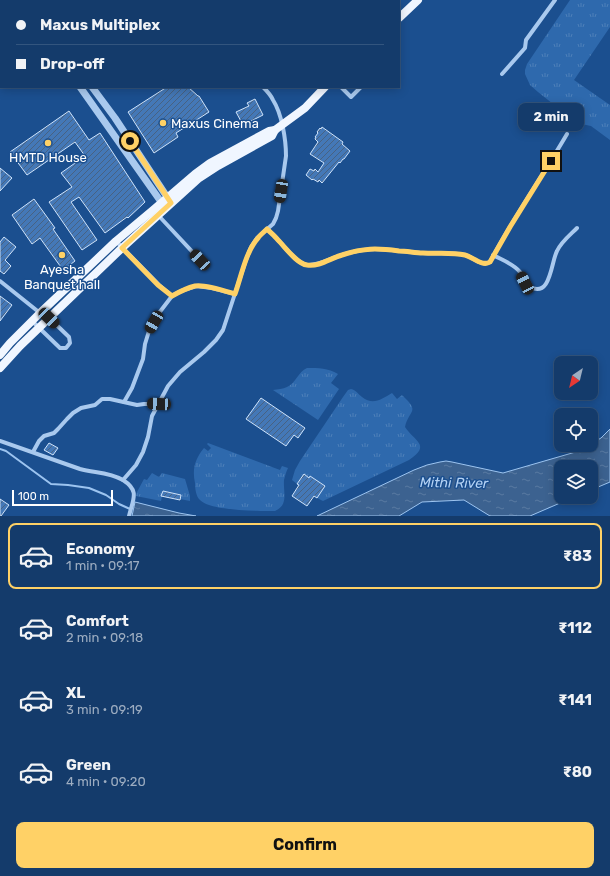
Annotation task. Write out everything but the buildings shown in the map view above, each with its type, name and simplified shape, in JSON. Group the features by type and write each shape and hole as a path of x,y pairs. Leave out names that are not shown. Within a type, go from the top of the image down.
{"main road":[{"path":"400,17 418,0"},
{"path":"0,368 20,346 122,248 194,174 210,163 269,131 279,128 304,108 324,88"},
{"path":"0,355 41,312 116,241 156,213"}],"street":[{"path":"502,74 525,48 526,40 556,0"},
{"path":"81,88 166,203"},
{"path":"93,88 115,118 166,203"},
{"path":"123,480 136,464 143,452 148,437 152,416 168,386 180,372 216,340 223,330 251,247 257,238 273,224 278,211 286,150 279,128 277,108 264,88"},
{"path":"342,88 351,97 360,88"},
{"path":"267,229 302,264 307,265 315,265 341,255 363,249 378,249 421,254 456,253 468,256 485,264 490,262 566,134"},
{"path":"156,213 200,260"},
{"path":"494,255 517,269 529,287 537,289 542,288 548,281 554,257 560,244 578,228"},
{"path":"116,241 158,285 172,296"},
{"path":"0,281 49,318 69,337 70,343 66,348 60,348 32,321"},
{"path":"124,402 132,388 143,359 149,331 172,296 196,286 212,288 235,294"},
{"path":"33,452 39,441 44,436 58,430 67,419 78,410 95,405 102,399 106,398 137,405 159,404"},
{"path":"0,441 42,455 57,462 91,472 107,474 123,480 134,490 133,502 129,516"}],"green space":[{"path":"570,0 610,0 610,27 574,80 610,105 610,140 591,126 577,123 530,85 525,74 527,64"},
{"path":"307,368 327,369 338,374 331,383 339,389 318,420 273,390 287,387 301,372"},
{"path":"351,389 356,391 366,400 370,401 377,401 392,393 397,399 402,395 412,408 405,427 419,443 420,447 416,455 409,460 323,501 317,498 310,476 309,478 304,475 297,484 292,480 300,461 343,397 348,390"},
{"path":"208,443 280,470 282,466 288,468 284,480 284,502 282,505 275,511 247,510 214,506 205,504 200,500 196,490 194,469 196,460 204,448 208,451 211,448 207,444"},
{"path":"152,473 159,477 162,473 185,479 190,501 180,499 181,495 163,491 161,501 136,496 144,479 147,480"}],"water":[{"name":"Mithi River","path":"610,429 610,482 598,487 598,460 554,460 554,504 558,504 530,516 490,516 464,500 422,502 399,516 317,516 427,465 446,461 503,473 576,452 598,452 598,440"},
{"path":"135,502 179,513 196,516 132,516"}],"waterway":[{"path":"0,449 6,451 51,484 89,488 106,495 119,504 130,509"}],"place":[{"name":"Maxus Cinema","path":"163,123"},
{"name":"HMTD House","path":"48,143"},
{"name":"Ayesha Banquet hall","path":"62,255"}],"route":[{"path":"130,141 171,203 122,248 158,285 172,296 196,286 212,288 235,294 251,247 257,238 267,229 302,264 307,265 315,265 341,255 363,249 402,251 421,254 456,253 468,256 485,264 490,262 551,161"}]}
